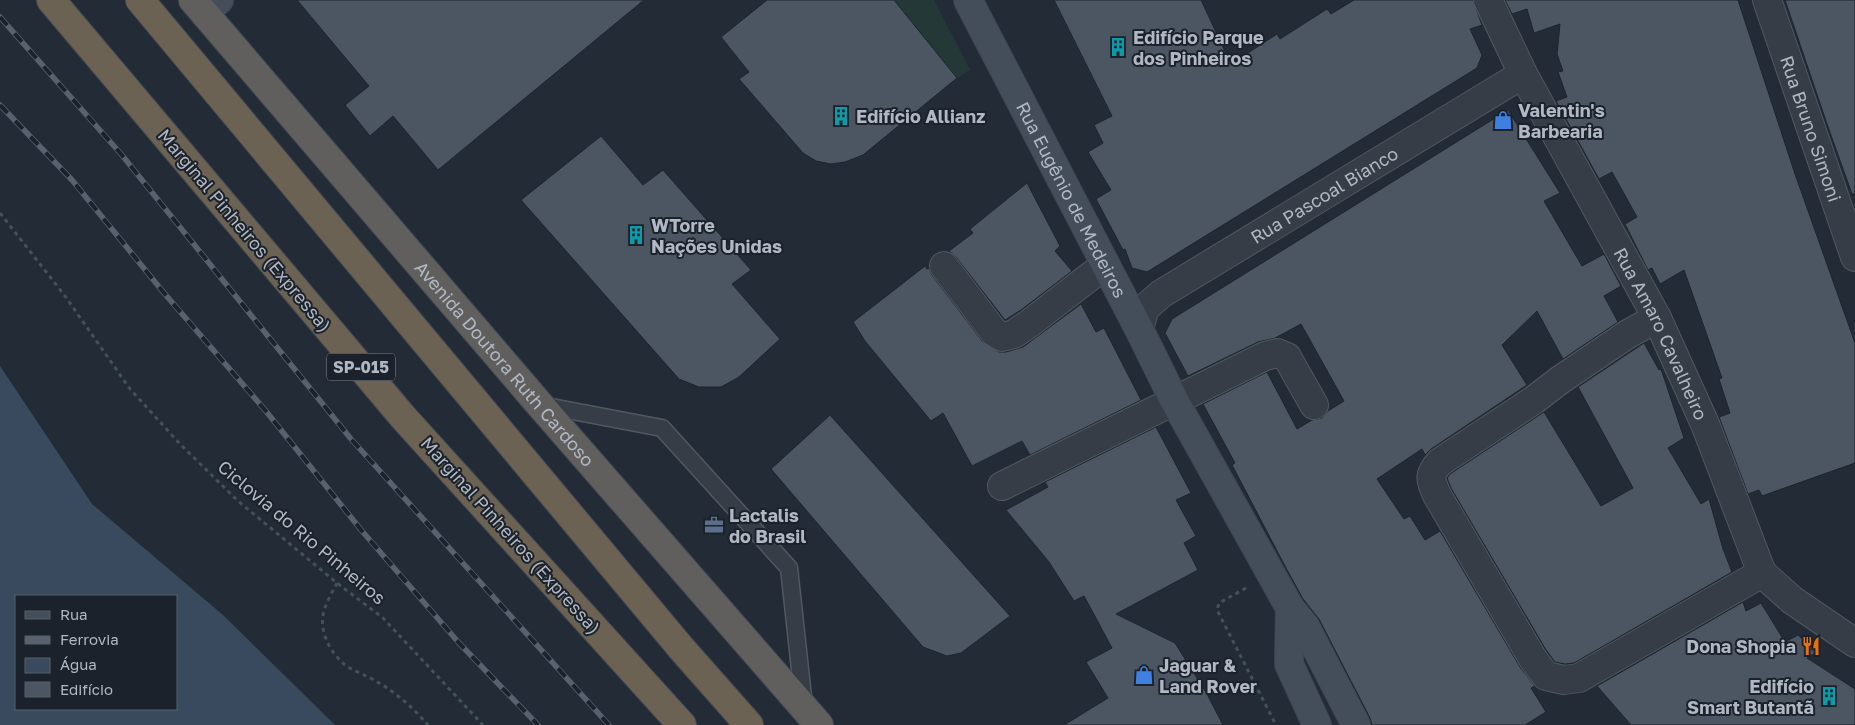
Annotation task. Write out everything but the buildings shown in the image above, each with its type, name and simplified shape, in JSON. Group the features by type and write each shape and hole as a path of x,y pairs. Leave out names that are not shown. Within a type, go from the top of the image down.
{"highway":[{"name":"Marginal Pinheiros (Expressa)","path":"51,0 403,417 682,725"},
{"path":"140,0 681,648 749,725"},
{"name":"Avenida Doutora Ruth Cardoso","path":"205,4 540,405 812,717"}],"main road":[{"name":"Rua Eugênio de Medeiros","path":"968,0 1105,265 1140,328 1174,400 1290,608 1305,626 1356,725"},
{"path":"1290,608 1289,664 1317,725"}],"street":[{"name":"Rua Amaro Cavalheiro","path":"1488,0 1523,74 1658,318 1705,424 1762,572 1792,600 1855,643"},
{"name":"Rua Bruno Simoni","path":"1768,0 1855,257"},
{"name":"Rua Pascoal Bianco","path":"1140,328 1145,308 1161,294 1523,74"},
{"path":"944,266 994,332 1002,337 1014,334 1030,323 1105,265"},
{"path":"1658,318 1628,334 1534,400 1440,462 1432,471 1431,482 1533,659 1546,676 1564,680 1579,678 1762,572"},
{"path":"1002,486 1265,356 1277,353 1287,357 1314,405"}],"lane":[{"path":"540,405 662,428 788,568 812,717"}],"path":[{"name":"Ciclovia do Rio Pinheiros","path":"0,213 65,296 130,389 180,444 238,501 337,583 383,618 483,725"},
{"path":"1271,575 1222,601 1217,606 1218,614 1276,725"},
{"path":"337,583 323,615 327,642 335,656 347,666 391,690 428,725"}],"shaded area":[{"path":"894,0 934,0 970,70 957,78"}],"water":[{"path":"0,366 92,504 223,615 335,725 0,725"}],"railway":[{"path":"0,17 121,154 351,439 609,725"},
{"path":"0,105 72,180 164,293 265,410 362,531 459,643 538,725"}],"place":[{"name":"Edifício Parque dos Pinheiros","path":"1118,47"},
{"name":"Edifício Allianz","path":"841,116"},
{"name":"Valentin's Barbearia","path":"1503,120"},
{"name":"WTorre Nações Unidas","path":"636,235"},
{"name":"Lactalis do Brasil","path":"714,525"},
{"name":"Dona Shopia","path":"1811,646"},
{"name":"Jaguar & Land Rover","path":"1144,675"},
{"name":"Edifício Smart Butantã","path":"1829,696"}]}
